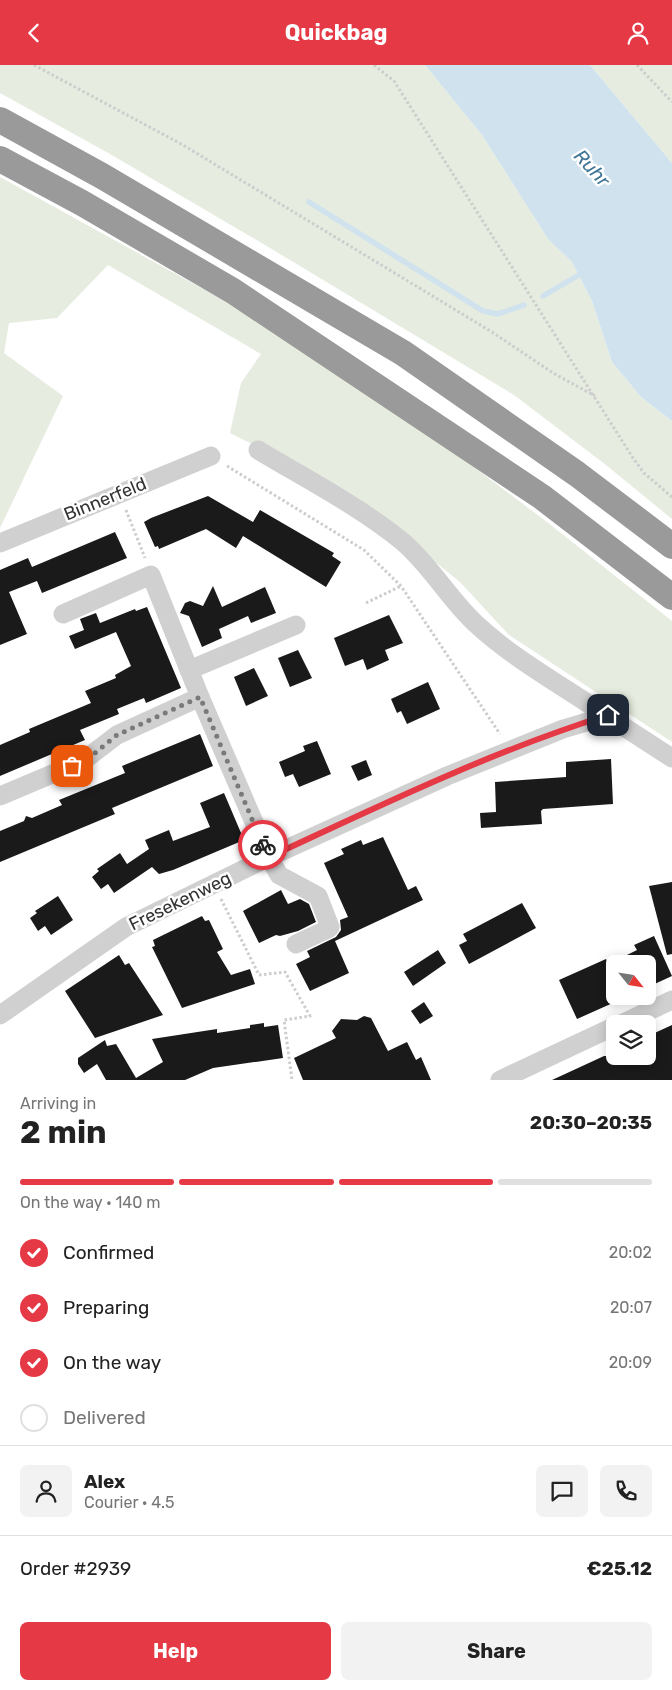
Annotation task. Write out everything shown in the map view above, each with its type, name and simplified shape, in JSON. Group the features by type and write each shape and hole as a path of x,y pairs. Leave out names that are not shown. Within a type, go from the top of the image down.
{"highway":[{"path":"0,120 102,176 403,353 577,474 672,547"},
{"path":"0,159 82,203 225,286 308,339 542,497 672,597"}],"street":[{"path":"258,450 387,530 421,559 463,610 489,635 519,658 672,758"},
{"name":"Binnerfeld","path":"0,543 211,456"},
{"path":"63,614 151,575 200,697 269,857 279,875 318,896 330,923 328,929 296,945"},
{"path":"189,670 296,625"},
{"path":"0,796 83,761 117,735 200,697"},
{"name":"Fresekenweg","path":"0,1015 126,927 269,857 438,780 563,729 608,715"},
{"path":"640,1015 672,1000"},
{"path":"504,1079 606,1031"}],"path":[{"path":"34,65 183,145 492,332 553,373 595,396"},
{"path":"374,65 394,81 633,458 644,473 672,497"},
{"path":"637,65 672,102"},
{"path":"211,456 364,550 401,587 494,724 508,751"},
{"path":"120,493 151,575"},
{"path":"366,603 401,587"},
{"path":"214,885 259,975 285,972 310,1016 284,1020 292,1080"}],"shaded area":[{"path":"0,65 425,65 482,135 548,239 572,262 592,301 612,362 641,397 672,421 672,519 606,465 514,395 265,245 110,154 0,93"},
{"path":"590,65 672,65 672,163"},
{"path":"0,177 234,306 450,449 547,522 672,621 672,742 509,635 460,582 350,493 230,433 241,383 261,354 108,265 57,318 9,323 4,353 63,396 0,528"}],"water":[{"name":"Ruhr","path":"425,65 590,65 672,163 672,421 641,397 612,362 592,301 572,262 548,239 482,135"}],"building":[{"path":"208,496 253,522 260,510 334,553 332,556 341,562 326,587 243,536 236,548 206,529 159,549 158,546 155,547 144,522"},
{"path":"115,532 127,558 42,593 37,581 9,592 27,634 0,645 0,570 28,558 32,567"},
{"path":"213,586 222,607 265,587 276,613 251,623 248,616 219,629 222,638 202,647 189,616 180,613 185,603 190,601 203,606"},
{"path":"147,607 181,688 146,703 144,698 117,709 119,714 80,730 85,740 0,776 0,745 30,732 29,729 91,703 85,691 116,678 115,675 131,666 116,632 75,649 69,636 84,630 80,619 96,613 100,623 135,609 136,611"},
{"path":"389,615 403,643 385,650 389,660 367,670 363,659 345,666 334,638"},
{"path":"298,650 312,678 290,687 278,658"},
{"path":"254,668 268,696 246,706 234,677"},
{"path":"428,682 440,709 407,724 401,711 397,713 391,699"},
{"path":"200,734 213,766 112,808 115,814 0,862 0,831 24,821 26,816 32,818 62,805 59,800 125,773 122,766"},
{"path":"317,741 331,774 299,787 293,774 285,777 279,762 305,751 303,746"},
{"path":"611,759 613,804 543,809 541,811 542,824 481,828 480,813 496,812 495,782 566,777 566,762"},
{"path":"366,760 372,775 358,781 351,766"},
{"path":"224,793 244,840 173,870 159,874 152,867 114,893 108,884 101,889 92,877 99,871 97,869 120,853 127,864 149,849 145,840 169,830 173,841 210,827 200,803"},
{"path":"383,837 408,890 416,886 423,900 335,941 349,973 310,991 296,964 310,957 307,951 336,937 341,930 340,920 348,917 324,863 344,854 341,849 361,840 363,845"},
{"path":"672,882 672,954 667,955 649,886"},
{"path":"281,890 288,904 300,899 309,904 316,922 298,931 280,936 276,935 259,943 243,911"},
{"path":"58,896 73,920 51,935 45,926 38,931 30,918 37,913 35,911"},
{"path":"522,903 536,928 469,964 459,945 467,941 463,934"},
{"path":"202,916 205,921 209,920 223,949 217,952 231,975 250,969 255,984 182,1008 152,947 155,946 153,940"},
{"path":"654,936 672,976 656,983 656,955 627,955 637,950 634,945"},
{"path":"438,950 446,963 413,986 404,972"},
{"path":"119,955 125,965 129,963 163,1015 95,1038 65,991"},
{"path":"606,959 606,1005 608,1005 577,1019 559,980"},
{"path":"424,1002 433,1016 420,1024 411,1011"},
{"path":"364,1016 371,1018 388,1051 407,1042 416,1060 421,1057 431,1080 303,1080 294,1058 336,1038 332,1031 341,1019 357,1020"},
{"path":"264,1023 264,1027 278,1025 283,1058 213,1068 185,1080 106,1080 97,1064 84,1073 78,1064 78,1058 105,1040 107,1046 116,1044 136,1078 163,1062 152,1039 217,1029 217,1033 250,1028 250,1025"},
{"path":"672,1025 672,1080 552,1080 604,1056 606,1056 606,1065 656,1065 656,1032"}],"waterway":[{"path":"309,202 483,311 498,314 524,305"},
{"path":"543,296 584,272"}],"way so far":[{"path":"72,766 90,757 117,735 200,697 263,845"}],"route":[{"path":"263,845 269,857 447,776 563,729 608,715"}]}
